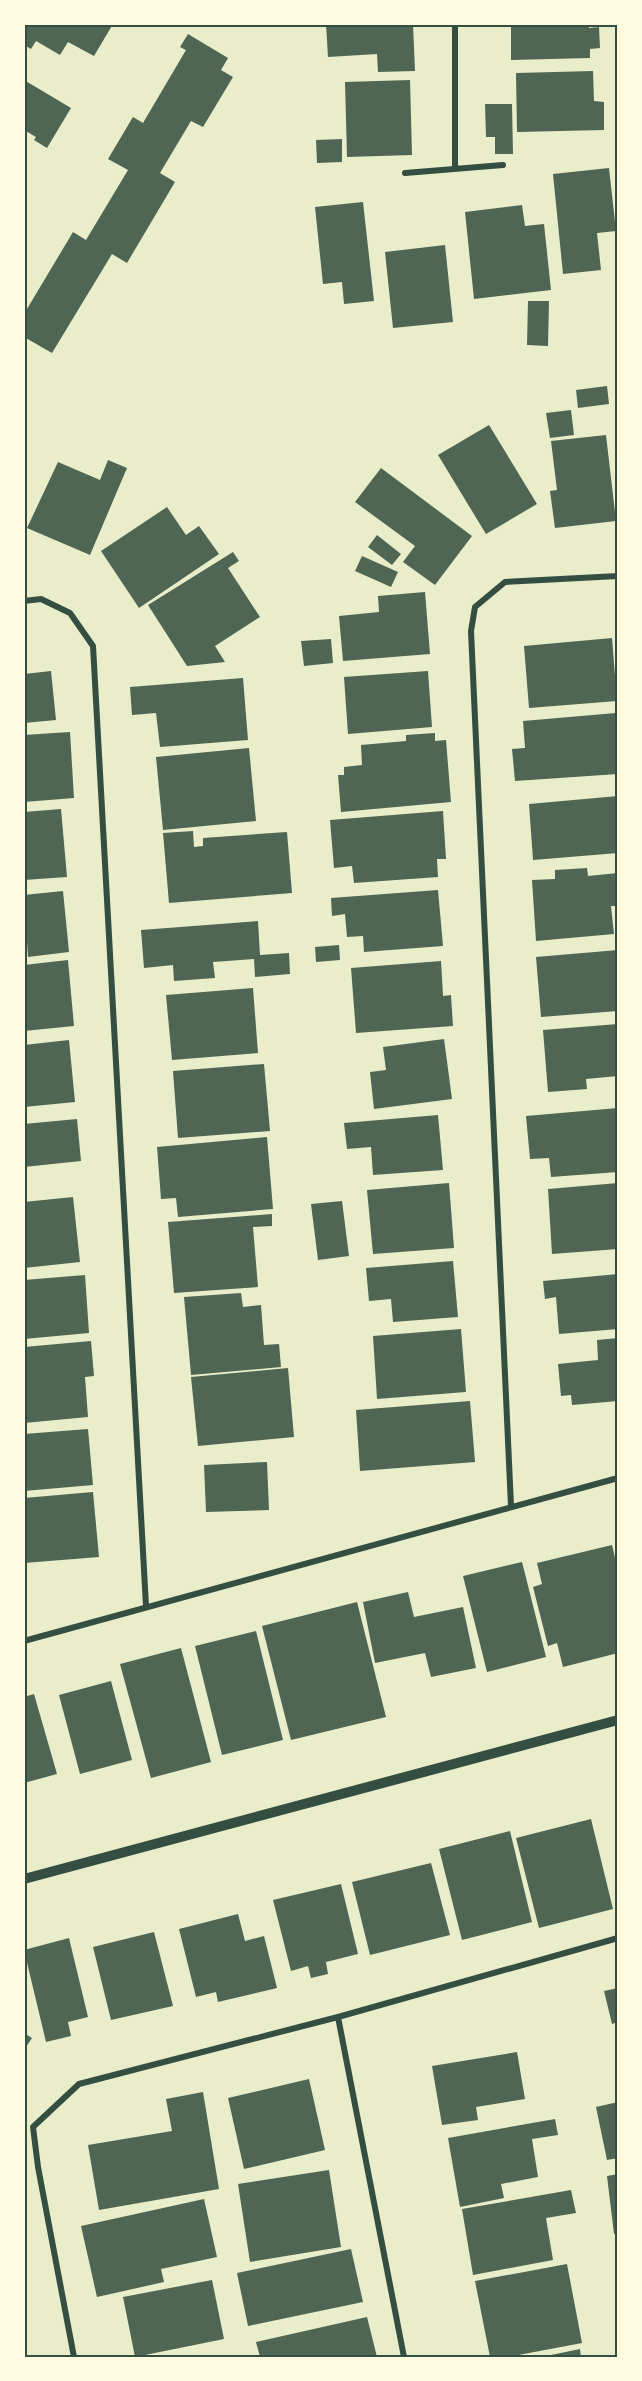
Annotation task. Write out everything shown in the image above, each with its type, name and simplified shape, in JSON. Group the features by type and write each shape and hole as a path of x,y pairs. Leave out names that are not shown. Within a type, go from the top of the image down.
{"street":[{"path":"455,24 455,169"},
{"path":"405,173 503,165"},
{"path":"511,1506 471,631 475,607 505,582 618,576"},
{"path":"24,601 41,599 70,614 93,646 146,1606"},
{"path":"24,1641 618,1478"},
{"path":"24,1879 618,1720"},
{"path":"74,2357 38,2167 33,2127 79,2084 339,2017 618,1938"},
{"path":"339,2017 404,2357"}],"building":[{"path":"24,24 113,24 94,56 68,42 60,55 36,41 31,49 24,45"},
{"path":"326,24 413,24 415,71 378,72 377,54 328,57"},
{"path":"511,24 589,24 589,28 599,27 600,48 590,49 590,58 511,60"},
{"path":"188,34 228,58 221,70 233,77 203,127 191,121 160,173 175,182 127,263 112,254 52,353 24,337 24,314 73,232 86,240 128,170 108,159 133,117 143,123 186,50 180,47"},
{"path":"593,71 594,101 604,102 604,130 517,132 516,73"},
{"path":"24,80 71,108 47,148 34,140 36,137 24,130"},
{"path":"410,80 412,155 347,157 345,82"},
{"path":"485,104 512,104 513,154 495,154 495,137 486,137"},
{"path":"342,139 342,162 317,163 316,140"},
{"path":"609,168 616,231 597,233 601,270 563,274 553,174"},
{"path":"363,202 374,301 344,304 342,282 323,284 315,207"},
{"path":"522,205 525,226 544,224 551,290 474,299 465,212"},
{"path":"445,245 453,322 393,328 385,252"},
{"path":"528,301 549,301 548,346 527,345"},
{"path":"607,386 609,404 578,408 576,390"},
{"path":"571,410 574,435 550,438 546,413"},
{"path":"489,425 537,504 486,534 438,455"},
{"path":"606,435 616,521 555,528 550,491 557,490 551,441"},
{"path":"108,460 127,468 90,555 27,528 58,462 100,480"},
{"path":"381,468 472,536 435,585 403,562 415,546 355,502"},
{"path":"167,507 186,535 199,526 219,554 139,608 101,551"},
{"path":"377,535 401,554 392,565 368,547"},
{"path":"233,552 239,561 228,568 260,617 215,646 225,662 187,666 148,605"},
{"path":"362,556 398,572 391,587 355,571"},
{"path":"425,592 430,654 343,661 339,616 379,612 378,596"},
{"path":"612,638 617,701 529,708 524,646"},
{"path":"331,639 333,663 304,666 301,641"},
{"path":"51,671 56,720 24,723 24,674"},
{"path":"428,671 432,727 348,734 344,677"},
{"path":"243,678 248,740 160,747 156,713 132,715 130,687"},
{"path":"616,713 618,774 515,781 512,749 525,748 523,721"},
{"path":"70,732 74,798 24,802 24,735"},
{"path":"435,733 435,741 446,740 451,802 341,812 338,775 344,775 344,767 362,765 361,745 406,741 406,735"},
{"path":"249,748 256,821 163,830 156,757"},
{"path":"618,796 618,853 533,860 529,804"},
{"path":"61,809 67,877 24,880 24,812"},
{"path":"443,811 446,859 437,859 438,877 354,883 352,866 334,868 330,820"},
{"path":"193,831 194,847 203,846 203,838 287,832 292,893 169,903 163,833"},
{"path":"587,868 588,876 618,873 618,906 611,906 614,934 536,941 532,880 555,879 555,870"},
{"path":"438,890 443,946 364,952 363,936 347,937 345,914 332,916 331,898"},
{"path":"63,891 69,952 28,957 24,895"},
{"path":"258,921 260,955 289,953 290,974 255,977 254,959 213,962 215,978 174,981 173,965 144,968 141,930"},
{"path":"339,945 340,960 316,962 315,947"},
{"path":"618,950 618,1011 541,1017 536,957"},
{"path":"68,960 74,1026 24,1031 24,965"},
{"path":"441,961 443,996 451,995 453,1026 356,1033 351,968"},
{"path":"253,988 258,1053 172,1060 166,995"},
{"path":"618,1024 618,1076 586,1079 587,1089 548,1092 543,1030"},
{"path":"444,1039 452,1099 374,1109 370,1072 386,1070 383,1047"},
{"path":"69,1040 75,1102 24,1107 24,1045"},
{"path":"264,1064 270,1131 178,1138 173,1071"},
{"path":"618,1108 618,1172 551,1177 549,1158 530,1159 526,1116"},
{"path":"438,1115 443,1170 373,1175 371,1147 347,1149 344,1123"},
{"path":"77,1119 81,1161 24,1167 24,1124"},
{"path":"267,1137 273,1209 178,1217 176,1198 161,1199 157,1147"},
{"path":"449,1183 454,1248 373,1254 367,1190"},
{"path":"618,1183 618,1249 552,1254 548,1189"},
{"path":"73,1197 80,1262 24,1268 24,1202"},
{"path":"342,1201 349,1256 318,1260 311,1204"},
{"path":"272,1214 272,1226 253,1227 258,1287 174,1293 168,1222"},
{"path":"453,1261 458,1317 393,1322 391,1299 369,1301 366,1268"},
{"path":"618,1274 618,1329 559,1334 556,1297 545,1299 543,1281"},
{"path":"85,1275 89,1333 24,1339 24,1280"},
{"path":"241,1293 243,1307 261,1305 264,1345 279,1344 281,1367 191,1375 184,1297"},
{"path":"461,1329 466,1392 377,1399 373,1336"},
{"path":"618,1338 618,1401 572,1405 571,1395 561,1396 558,1364 598,1360 597,1340"},
{"path":"91,1341 94,1376 85,1377 88,1417 24,1423 24,1347"},
{"path":"288,1368 294,1437 198,1446 191,1377"},
{"path":"470,1401 475,1462 360,1471 356,1410"},
{"path":"88,1429 93,1485 24,1491 24,1434"},
{"path":"267,1462 269,1510 206,1512 204,1465"},
{"path":"93,1492 99,1557 24,1563 24,1498"},
{"path":"612,1545 618,1570 618,1653 563,1667 557,1643 548,1646 533,1587 542,1584 537,1563"},
{"path":"522,1562 546,1657 487,1672 463,1576"},
{"path":"408,1592 414,1617 463,1607 476,1668 431,1677 425,1653 375,1663 363,1602"},
{"path":"357,1602 386,1717 291,1740 262,1626"},
{"path":"256,1631 283,1740 222,1755 195,1646"},
{"path":"181,1648 211,1762 151,1778 120,1664"},
{"path":"111,1681 132,1760 80,1774 59,1695"},
{"path":"34,1694 57,1774 24,1783 24,1697"},
{"path":"591,1819 613,1909 539,1928 516,1838"},
{"path":"510,1831 532,1922 462,1940 439,1849"},
{"path":"431,1863 450,1935 370,1955 352,1882"},
{"path":"341,1884 358,1954 326,1962 328,1974 311,1978 308,1966 291,1971 273,1900"},
{"path":"238,1914 245,1941 264,1936 277,1988 218,2002 216,1992 196,1997 179,1929"},
{"path":"154,1932 173,2006 111,2020 93,1947"},
{"path":"69,1938 88,2017 68,2022 71,2036 46,2042 24,1950"},
{"path":"618,1988 618,2022 612,2024 604,1991"},
{"path":"24,2033 32,2038 24,2050"},
{"path":"517,2052 525,2099 476,2107 478,2120 442,2125 432,2066"},
{"path":"309,2079 325,2150 244,2169 228,2098"},
{"path":"203,2092 219,2189 99,2210 88,2145 172,2131 166,2099"},
{"path":"618,2102 618,2158 607,2160 596,2107"},
{"path":"555,2119 558,2135 532,2139 538,2177 501,2184 504,2198 460,2207 448,2138"},
{"path":"329,2170 341,2247 250,2262 238,2184"},
{"path":"618,2174 618,2233 614,2234 607,2176"},
{"path":"571,2190 576,2213 546,2218 553,2260 473,2275 462,2209"},
{"path":"204,2199 217,2257 161,2269 164,2282 97,2297 81,2226"},
{"path":"351,2249 363,2302 248,2326 237,2273"},
{"path":"567,2264 582,2343 508,2357 490,2357 475,2281"},
{"path":"212,2280 224,2339 135,2357 123,2297"},
{"path":"367,2317 377,2357 260,2357 256,2342"},
{"path":"580,2349 581,2357 546,2356"}]}
